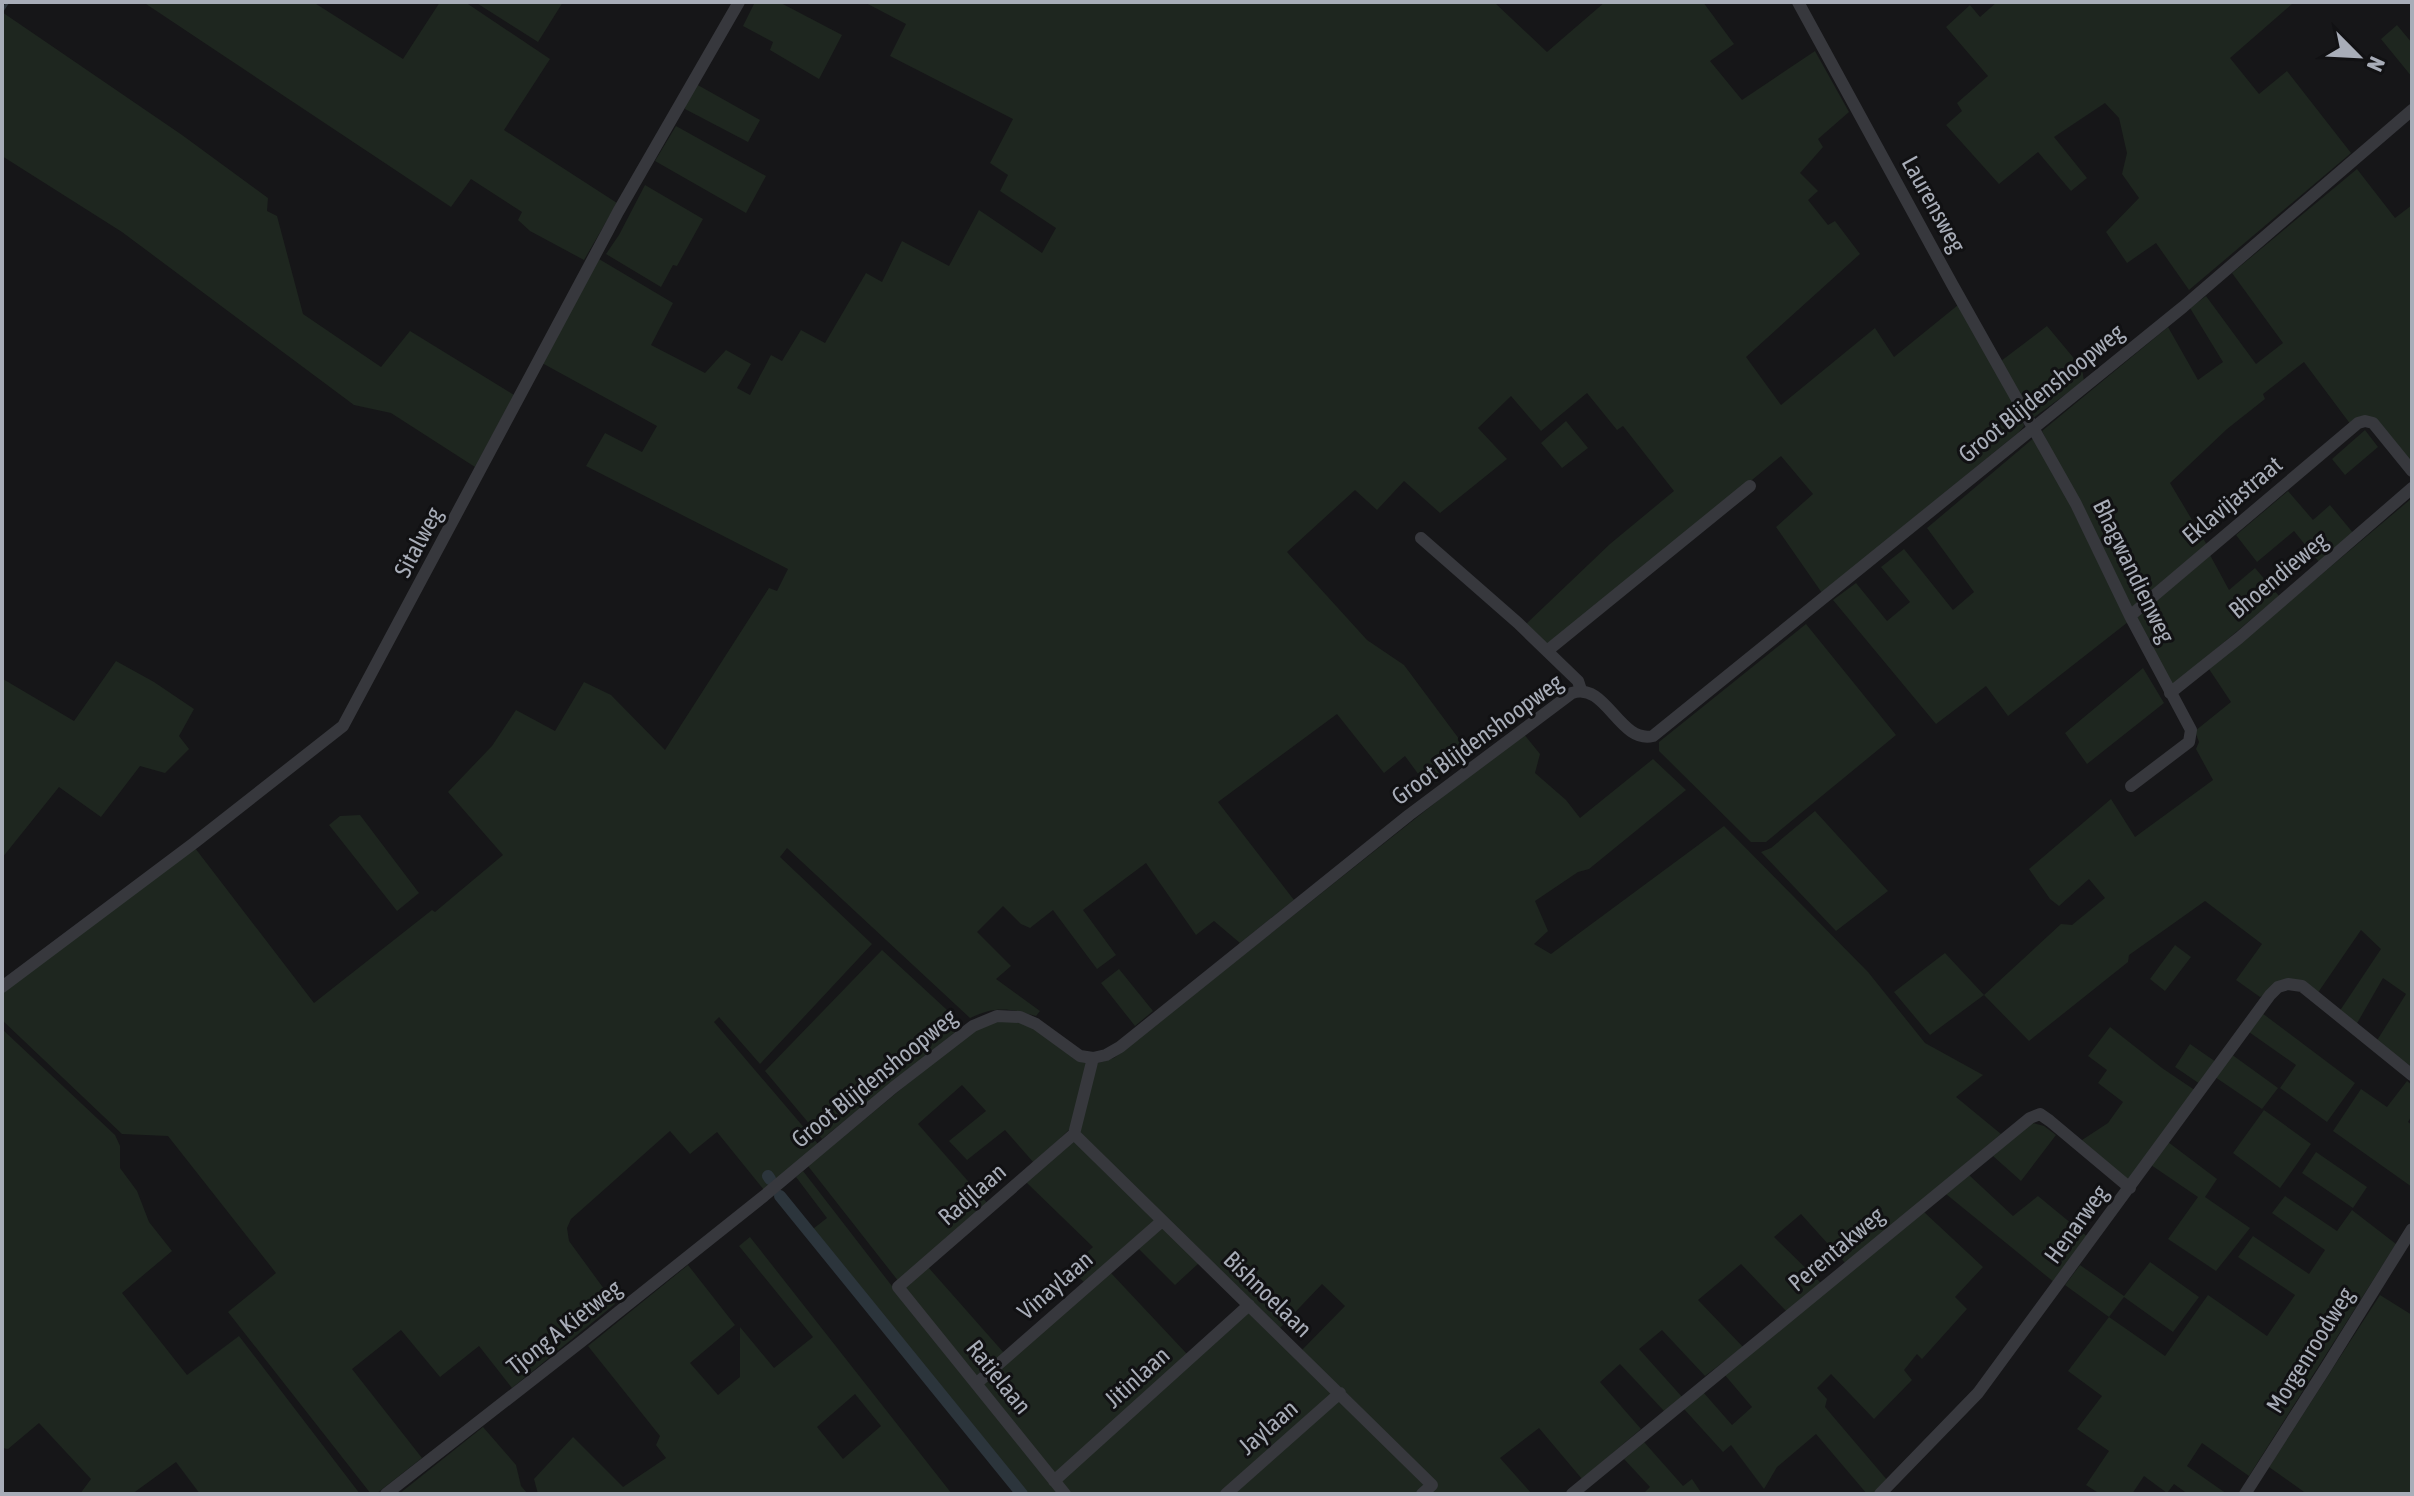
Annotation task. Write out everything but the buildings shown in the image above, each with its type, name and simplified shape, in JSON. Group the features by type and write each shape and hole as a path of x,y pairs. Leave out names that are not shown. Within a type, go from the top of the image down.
{"street":[{"name":"Sitalweg","path":"2,987 343,726 600,251 618,212 739,2"},
{"name":"Laurensweg","path":"1798,2 2034,426"},
{"name":"Groot Blijdenshoopweg","path":"768,1193 950,1042 984,1020 997,1016 1020,1017 1036,1024 1080,1056 1093,1058 1120,1047 1409,815 1572,693 1581,690 1592,694 1631,731 1646,737 1653,736 2183,307 2412,110"},
{"name":"Eklavijastraat","path":"2130,616 2358,423 2373,423 2412,471"},
{"name":"Bhagwandienweg","path":"2034,426 2191,730 2189,742 2131,786"},
{"path":"1547,651 1750,486"},
{"name":"Bhoendieweg","path":"2170,693 2251,628 2412,488"},
{"path":"1421,538 1547,651 1578,681 1581,690"},
{"name":"Henarweg","path":"1880,1494 1978,1393 2278,987 2288,984 2302,986 2412,1075"},
{"path":"1074,1134 1093,1058"},
{"name":"Perentakweg","path":"1572,1494 2030,1118 2040,1114 2050,1121 2130,1188"},
{"name":"Bishnoelaan","path":"1074,1134 1340,1393 1427,1490"},
{"name":"Radjlaan","path":"898,1287 1074,1134"},
{"name":"Tjong A Kietweg","path":"386,1494 768,1193"},
{"name":"Vinaylaan","path":"977,1383 1162,1221"},
{"name":"Morgenroodweg","path":"2245,1494 2412,1229"},
{"name":"Ratielaan","path":"898,1287 1065,1494"},
{"name":"Jitinlaan","path":"1054,1481 1249,1305"},
{"name":"Jaylaan","path":"1226,1494 1340,1393"}],"shaded area":[{"path":"143,2 313,2 403,59 440,2 465,2 550,59 504,130 617,203 584,260 530,231 518,220 522,212 471,179 451,207"},
{"path":"475,2 563,2 538,42"},
{"path":"755,2 779,2 842,35 819,79 770,50 773,42 743,26"},
{"path":"864,2 1494,2 1547,52 1605,2 1703,2 1734,44 1710,61 1742,100 1815,51 1849,112 1818,139 1823,147 1800,173 1818,191 1808,200 1828,225 1835,221 1860,254 1746,357 1781,405 1875,328 1894,357 1958,305 2024,426 1822,593 1776,527 1813,494 1781,456 1548,649 1525,625 1610,544 1674,491 1623,426 1617,430 1587,393 1541,431 1511,396 1478,428 1507,459 1440,513 1404,481 1377,510 1355,490 1287,552 1367,640 1404,665 1471,755 1427,786 1405,756 1384,773 1337,714 1218,802 1294,900 1240,943 1214,921 1196,935 1146,863 1083,910 1116,955 1097,969 1053,910 1030,928 1021,924 1003,906 977,932 1011,966 996,979 1040,1011 1036,1016 1002,1010 970,1018 787,848 780,857 872,944 760,1064 719,1017 714,1022 818,1144 764,1190 717,1132 690,1154 670,1131 571,1219 567,1228 569,1241 615,1304 512,1388 479,1346 440,1377 401,1330 352,1369 422,1458 376,1494 371,1494 228,1312 276,1273 168,1136 122,1134 2,1020 2,991 195,848 314,1003 432,910 435,912 503,855 448,792 492,746 516,710 555,731 584,682 611,695 665,750 769,588 777,591 788,569 586,466 605,433 642,452 657,426 542,363 599,259 673,303 651,345 705,373 726,350 751,364 737,388 750,395 771,355 782,361 801,330 825,343 866,273 882,282 902,241 949,266 979,210 1042,253 1056,228 1000,191 1008,175 990,163 1013,119 890,56 906,24"},
{"path":"1997,2 2291,2 2230,58 2259,94 2287,71 2351,153 2189,290 2156,243 2127,263 2106,232 2139,198 2122,174 2127,153 2119,118 2105,103 2054,137 2087,178 2071,191 2038,152 1999,184 1946,125 1962,111 1957,103 1988,76 1946,27 1970,5 1980,17"},
{"path":"2,12 268,198 267,211 277,216 303,314 381,367 410,331 514,395 475,467 391,413 354,405 122,232 2,156"},
{"path":"2397,25 2412,43 2412,77 2381,39"},
{"path":"696,84 760,120 748,142 685,109 686,100"},
{"path":"676,126 766,176 746,213 655,161"},
{"path":"2357,169 2395,218 2412,205 2412,471 2372,419 2351,425 2304,362 2263,394 2265,399 2227,429 2170,483 2207,545 2131,609 2042,431 2168,327 2198,380 2223,362 2190,308 2206,296 2256,364 2283,343 2232,273"},
{"path":"645,185 703,219 677,266 673,265 661,287 606,254"},
{"path":"2047,326 2082,368 2084,381 2033,418 2001,361"},
{"path":"1566,421 1588,448 1562,468 1541,443"},
{"path":"2365,430 2378,447 2345,475 2332,459"},
{"path":"2036,436 2128,622 2008,716 1986,686 1936,724 1833,600 1856,583 1887,621 1910,602 1881,567 1904,549 1953,610 1974,592 1927,528"},
{"path":"2288,491 2313,520 2330,505 2354,534 2319,562 2294,531 2257,562 2236,535"},
{"path":"2412,498 2412,1067 2376,1042 2406,994 2383,978 2356,1025 2339,1012 2381,949 2361,930 2317,994 2304,983 2260,997 2236,980 2262,944 2205,901 2129,955 2128,962 2029,1041 1984,995 2061,924 2072,925 2105,898 2089,879 2059,906 2050,899 2029,869 2111,799 2135,837 2213,780 2196,749 2199,742 2195,731 2231,702 2209,669"},
{"path":"2210,555 2229,590 2255,568 2279,596 2172,686 2135,615"},
{"path":"1806,624 1896,735 1766,842 1751,842 1659,751 1659,742"},
{"path":"116,661 194,709 179,736 189,749 165,773 140,766 101,817 59,787 2,858 3,679 74,721"},
{"path":"2143,668 2164,703 2087,764 2065,733"},
{"path":"1523,733 1540,754 1535,773 1566,800 1580,818 1653,759 1686,790 1589,869 1578,872 1535,901 1548,931 1534,944 1551,954 1724,826 1868,972 1925,1043 1983,1075 1956,1097 2001,1134 1846,1264 1801,1214 1774,1237 1822,1284 1787,1312 1741,1264 1698,1300 1743,1347 1705,1376 1662,1330 1639,1349 1683,1398 1665,1412 1620,1364 1600,1382 1641,1429 1582,1479 1539,1428 1500,1458 1532,1494 1429,1494 1437,1487 1301,1351 1345,1306 1322,1284 1280,1328 1078,1132 1093,1070 1098,1063 1114,1058"},
{"path":"1815,811 1888,891 1836,931 1761,852 1771,848"},
{"path":"360,815 419,893 397,911 329,825 340,816"},
{"path":"2175,945 2191,957 2165,991 2150,979"},
{"path":"882,950 959,1021 959,1029 822,1139 765,1071"},
{"path":"1945,953 1984,995 1930,1035 1894,992"},
{"path":"1119,969 1153,1011 1135,1026 1101,983"},
{"path":"2262,1013 2355,1083 2327,1122 2280,1088 2296,1065 2249,1032"},
{"path":"1017,1020 1035,1027 1088,1061 1070,1129 1034,1163 1005,1130 967,1160 949,1141 986,1111 962,1085 918,1124 988,1204 899,1282 808,1166 969,1033 988,1022"},
{"path":"2110,1027 2196,1091 2128,1182 2079,1142 2108,1123 2123,1102 2098,1083 2107,1070 2088,1056"},
{"path":"2,1029 115,1135 120,1146 120,1168 137,1191 149,1222 172,1251 122,1293 187,1375 239,1336 360,1494 200,1494 176,1462 132,1494 80,1494 91,1479 39,1423 8,1449 2,1448"},
{"path":"2190,1044 2216,1062 2200,1084 2175,1067"},
{"path":"2231,1054 2278,1088 2262,1109 2215,1077"},
{"path":"2407,1081 2412,1085 2412,1115 2408,1122 2412,1125 2412,1187 2333,1131 2361,1089 2387,1107"},
{"path":"2264,1110 2311,1144 2280,1188 2233,1153"},
{"path":"2029,1122 2044,1126 2056,1135 2021,1181 1993,1156"},
{"path":"1073,1140 1156,1220 1085,1283 1069,1268 1093,1247 1026,1182"},
{"path":"2168,1142 2217,1179 2205,1197 2250,1228 2216,1271 2168,1239 2198,1197 2151,1165"},
{"path":"2316,1152 2367,1187 2353,1208 2302,1173"},
{"path":"803,1171 1061,1494 1022,1494 809,1232 827,1218 796,1177"},
{"path":"1969,1175 2013,1216 2038,1196 2089,1238 2055,1283 1946,1194"},
{"path":"2285,1196 2337,1231 2352,1210 2396,1244 2249,1476 2202,1443 2187,1466 2227,1494 2188,1494 2174,1484 2167,1493 2144,1476 2132,1494 2100,1494 2086,1485 2109,1451 2077,1429 2102,1396 2068,1371 2109,1317 2165,1356 2208,1295 2267,1336 2295,1295 2238,1257 2253,1236 2309,1274 2325,1250 2272,1213"},
{"path":"1924,1212 1983,1267 1955,1297 1967,1309 1922,1359 1917,1354 1904,1370 1912,1380 1874,1419 1831,1374 1817,1388 1827,1399 1825,1407 1888,1481 1872,1494 1867,1494 1816,1434 1777,1467 1764,1489 1731,1445 1723,1452 1684,1409 1703,1392 1732,1425 1752,1407 1724,1374"},
{"path":"1161,1226 1199,1263 1175,1285 1138,1248"},
{"path":"750,1237 952,1494 538,1494 534,1479 573,1437 623,1487 666,1458 656,1445 660,1436 588,1346 688,1265 735,1325 690,1363 718,1395 740,1377 740,1327 774,1368 813,1337 739,1246","holes":["855,1394 881,1426 843,1459 817,1427"]},
{"path":"2150,1262 2199,1297 2173,1332 2124,1297 2109,1317 2065,1285 2080,1265 2124,1296"},
{"path":"928,1267 1004,1353 976,1376 903,1287"},
{"path":"1110,1272 1187,1354 1054,1474 982,1383"},
{"path":"2380,1295 2412,1315 2412,1494 2307,1494 2269,1467"},
{"path":"1250,1311 1335,1393 1219,1494 1071,1494 1060,1481"},
{"path":"1340,1398 1427,1485 1416,1494 1231,1494"},
{"path":"483,1427 516,1465 521,1486 528,1494 399,1494"},
{"path":"1644,1442 1683,1486 1692,1479 1702,1494 1643,1494 1650,1487 1624,1459"}],"waterway":[{"path":"2,11 8,2"},
{"path":"780,1196 1022,1494"}]}
